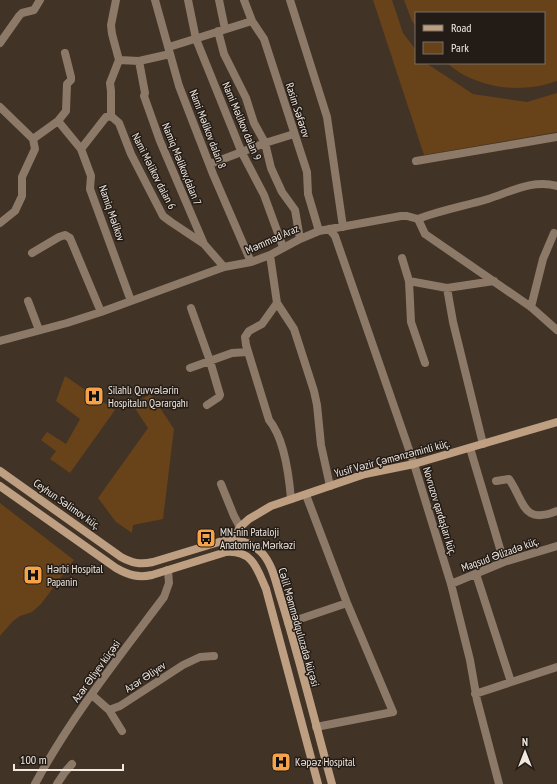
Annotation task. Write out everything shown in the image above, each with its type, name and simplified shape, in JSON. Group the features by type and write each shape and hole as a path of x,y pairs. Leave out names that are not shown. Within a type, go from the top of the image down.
{"main road":[{"name":"Yusif Vəzir Çəmənzəminli küç.","path":"240,526 271,506 365,474 414,464 557,422"},
{"name":"Ceyhun Səlimov küç.","path":"0,470 121,557"},
{"path":"0,486 128,575 144,577 219,554 234,551 235,540 240,526"},
{"path":"88,548 95,538"},
{"name":"Cəlil Məmmədquluzadə küçəsi","path":"121,557 135,563 145,564 219,542 235,540 247,543 261,552 269,564 288,624 332,784"},
{"name":"Cəlil Məmmədquluzadə küçəsi","path":"234,551 246,555 257,568 266,590 318,784"},
{"path":"288,670 300,667"}],"street":[{"path":"0,43 19,16 22,13 34,10 40,0"},
{"path":"81,149 106,117 111,116 110,84 119,60 111,25 116,0"},
{"name":"Nami Məlikov dalan 8","path":"155,0 179,86 251,262"},
{"name":"Nami Məlikov dalan 9","path":"188,0 196,39 242,153 264,195 283,247"},
{"path":"219,0 224,54 246,98 254,123 265,143 271,168 282,192 294,210 300,239"},
{"name":"Rasim Səfərov","path":"244,0 252,21 264,39 307,172 308,194 319,231"},
{"path":"290,0 327,117 343,227"},
{"path":"119,60 140,61 196,39 252,21"},
{"path":"33,139 58,120 66,110 67,84 71,77 65,53"},
{"name":"Namiq Məlikov,dalan 7","path":"140,61 145,93 144,96 160,141 204,244 224,267"},
{"path":"0,107 33,139 35,149 22,177 22,196 15,211 0,223"},
{"name":"Nami Məlikov dalan 6","path":"111,116 119,123 131,154 163,216 204,244"},
{"name":"Namiq Məlikov","path":"58,120 81,149 91,176 90,189 131,301"},
{"path":"210,164 265,143 294,134"},
{"path":"416,160 557,137"},
{"name":"Məmməd Araz","path":"0,341 101,312 224,267 251,262 270,255 283,247 319,231 401,216 418,219 488,199 529,185 539,184 557,186"},
{"path":"418,219 424,234 531,307 557,330"},
{"name":"Novruzov qardaşları küç.","path":"329,229 335,236 414,464 451,584 470,660 475,694 499,784"},
{"path":"531,307 543,259 554,232"},
{"path":"32,253 59,237 66,235 70,238 101,312"},
{"path":"270,255 277,303 294,329 314,391 321,445 330,486"},
{"path":"402,258 409,281 411,322 425,363"},
{"path":"409,281 447,288 494,281"},
{"path":"447,288 453,322 483,444"},
{"path":"28,301 39,330"},
{"path":"277,303 262,324 245,337 248,352 269,420 275,427 287,467 291,499"},
{"path":"191,308 210,361 220,395 207,405"},
{"path":"190,368 232,353 248,352"},
{"path":"470,448 504,562"},
{"path":"496,481 509,479 522,503 528,511 535,516 542,516 557,511"},
{"path":"221,484 236,521 240,526"},
{"path":"306,495 347,603 394,712 316,727"},
{"name":"Maqsud Əlizadə küç.","path":"451,584 504,562 557,546"},
{"name":"Azər Əliyev küçəsi","path":"35,784 55,748 164,597 170,583 168,570"},
{"path":"476,574 511,682"},
{"path":"288,624 347,603"},
{"name":"Azər Əliyev","path":"109,710 120,706 184,665 200,658 214,656"},
{"path":"475,694 557,667"},
{"path":"92,695 109,710 122,731"},
{"path":"57,784 72,764"}],"green space":[{"path":"373,0 392,0 403,33 415,49 415,64 428,64 473,94 527,102 557,93 557,132 424,155"},
{"path":"404,0 557,0 557,81 529,87 499,87 471,79 448,64 545,64 545,12 415,12 415,26"},
{"path":"65,376 115,410 70,473 50,459 56,451 41,440 47,432 66,444 80,419 56,401"},
{"path":"151,394 174,429 163,519 133,525 132,533 116,522 98,498 148,428 132,404"},
{"name":"Hərbi Hospital Papanin","path":"0,503 74,560 41,604 32,612 20,616 13,621 0,636"}],"place":[{"name":"Silahlı Quvvələrin Hospitalın Qərargahı","path":"94,396"},
{"name":"MN-nin Pataloji Anatomiya Mərkəzi","path":"206,538"},
{"name":"Hərbi Hospital Papanin","path":"33,575"},
{"name":"Kəpəz Hospital","path":"281,762"}]}
